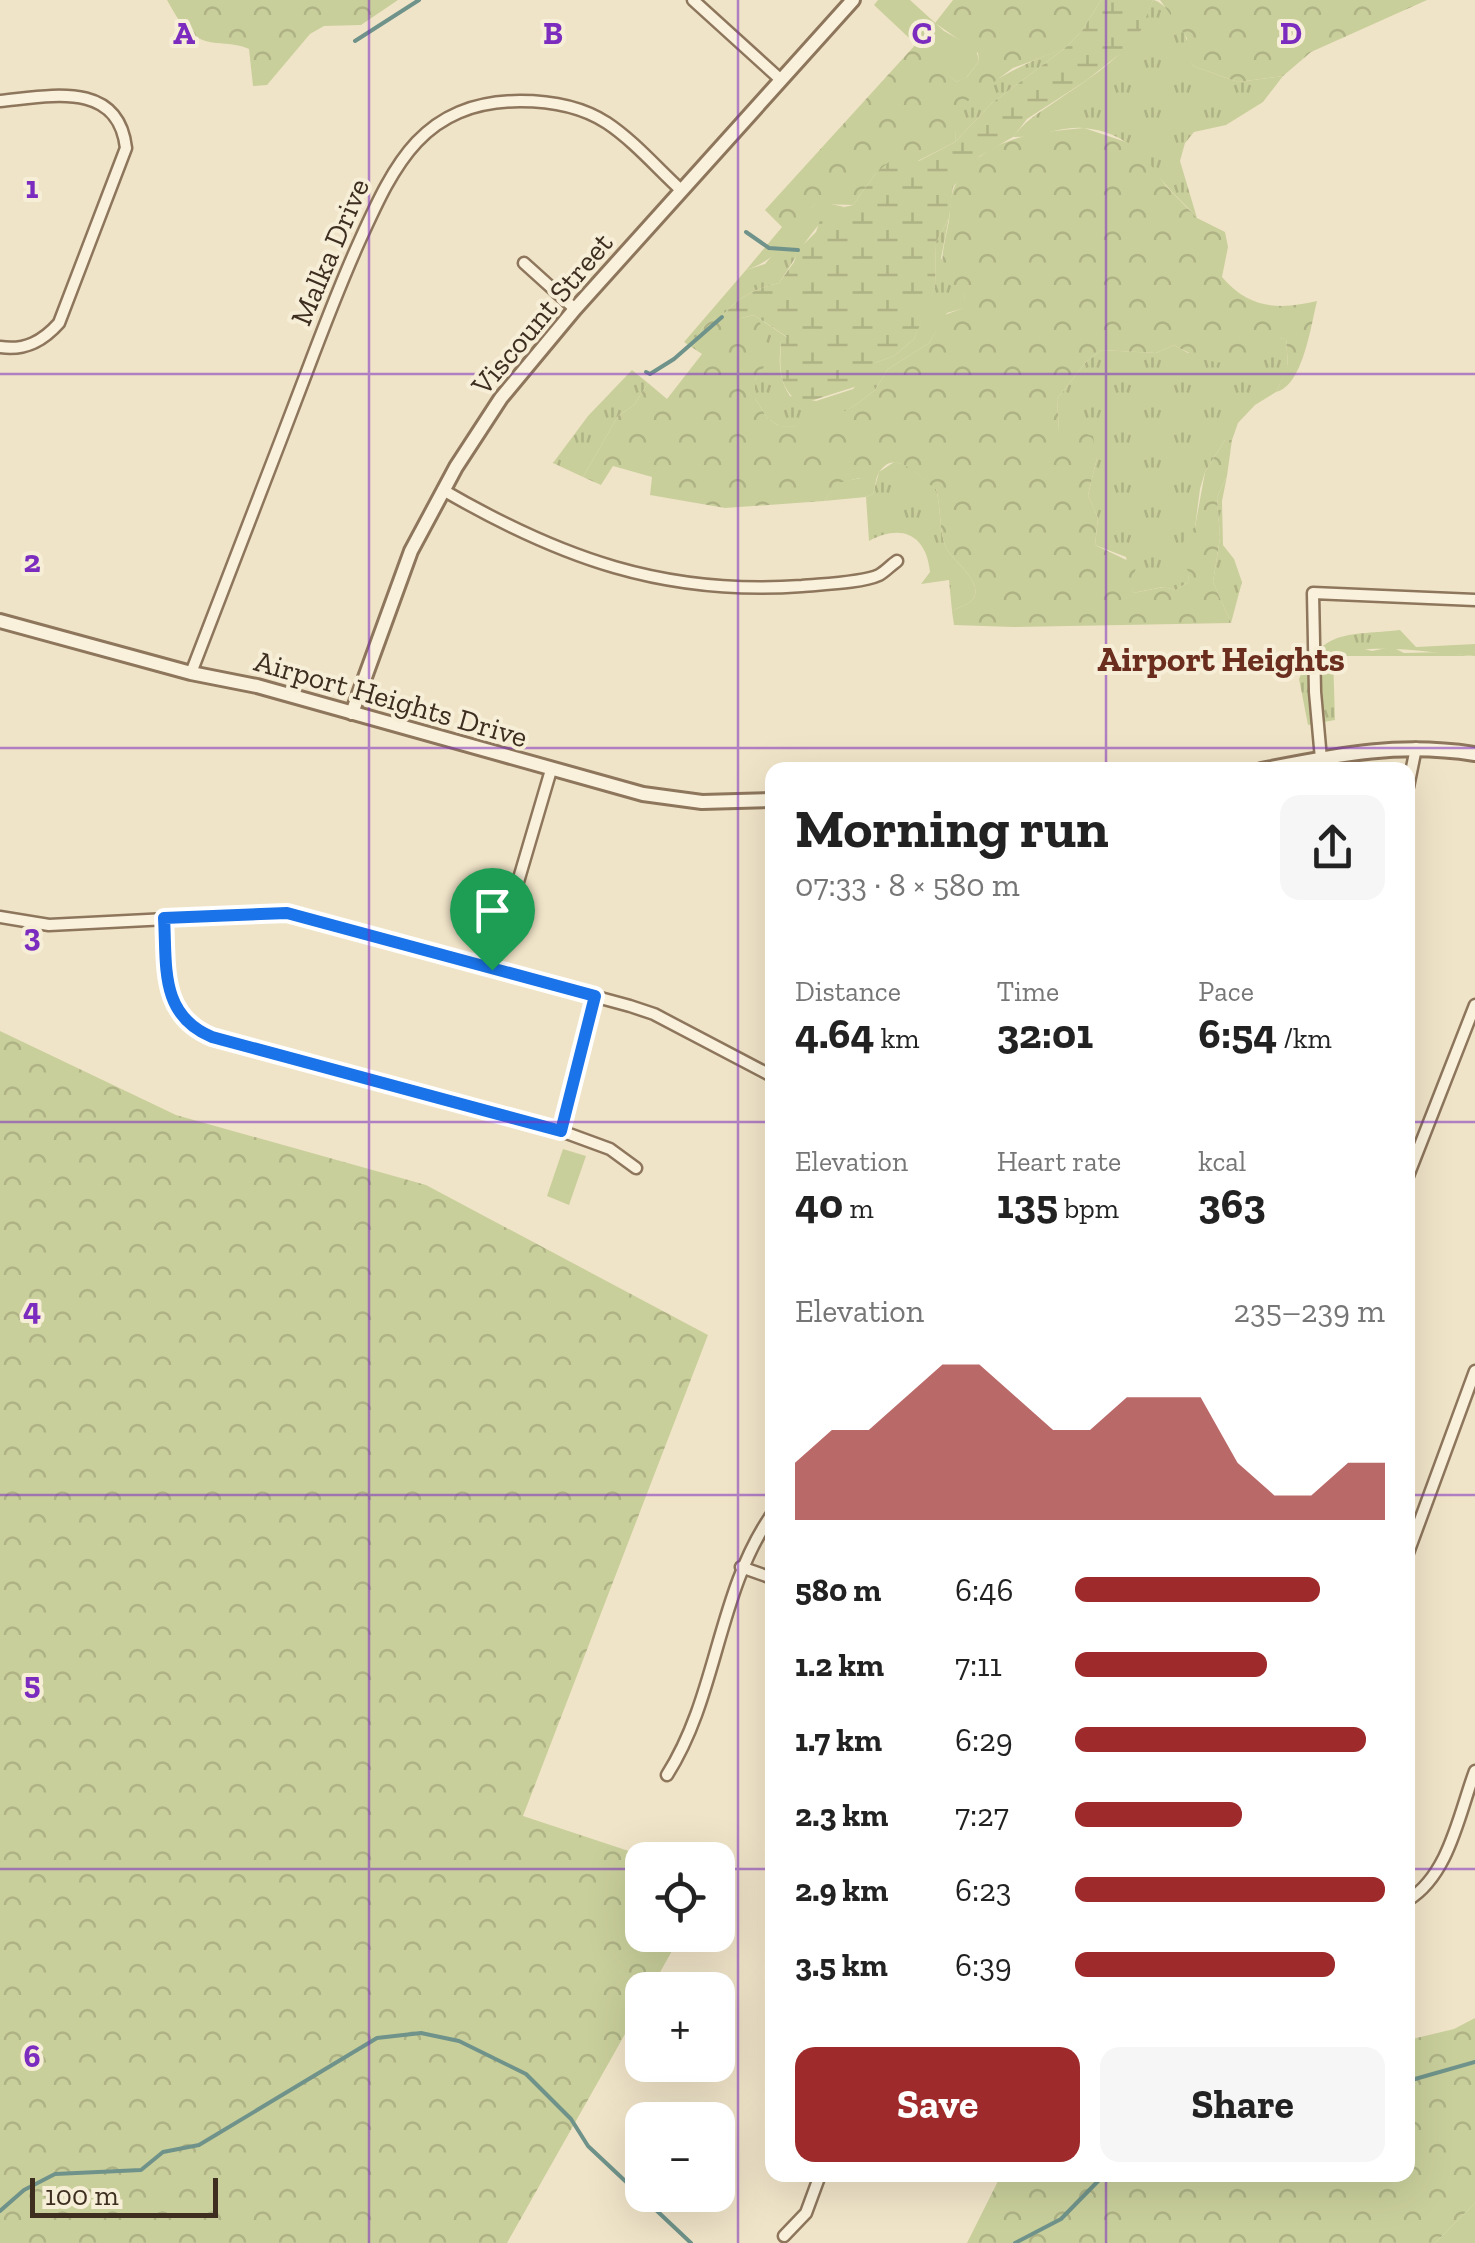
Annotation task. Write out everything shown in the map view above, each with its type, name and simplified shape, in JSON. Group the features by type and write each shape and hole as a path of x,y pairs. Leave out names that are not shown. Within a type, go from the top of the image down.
{"street":[{"path":"693,0 780,79"},
{"name":"Viscount Street","path":"352,713 395,588 443,490 501,398 574,309 853,0"},
{"path":"0,100 88,98 116,116 124,131 126,148 59,322 36,343 0,346"},
{"name":"Malka Drive","path":"191,674 341,282 386,182 423,134 457,114 496,102 558,104 576,108 610,125 681,190"},
{"path":"524,262 574,309"},
{"path":"443,490 534,540 592,562 654,578 717,586 788,586 878,576 897,561"},
{"path":"1321,762 1314,593 1475,600"},
{"name":"Airport Heights Drive","path":"0,621 191,674 257,686 551,770 669,799 765,800"},
{"path":"1325,762 1377,748 1475,754"},
{"path":"1413,762 1416,748"},
{"path":"492,970 551,770"},
{"path":"0,918 48,925 287,913 654,1014 765,1072"},
{"path":"164,918 171,998 182,1018 200,1032 561,1131 610,1148 636,1168"},
{"path":"561,1131 595,996"},
{"path":"1415,1158 1475,1005"},
{"path":"1415,1534 1475,1371"},
{"path":"667,1775 686,1742 741,1567 765,1526"},
{"path":"741,1567 765,1576"},
{"path":"1415,1895 1437,1873 1475,1771"},
{"path":"784,2236 806,2212 817,2182"}],"green space":[{"path":"167,0 398,0 361,25 324,26 310,34 267,85 253,86 249,49 206,41 191,34"},
{"path":"878,0 910,0 944,31 976,49 979,61 966,78 956,82 874,5"},
{"path":"953,0 1101,0 1082,31 1064,49 1013,68 968,101 957,118 955,142 918,161 876,173 853,205 815,204 777,252 746,270 782,227 765,210 917,43 956,82 967,77 979,61 978,53 935,23"},
{"path":"1101,0 1153,0 1141,30 1127,48 1027,119 1013,137 980,156 953,187 949,218 936,242 935,286 914,339 894,356 875,363 867,383 801,404 793,398 784,384 780,360 781,341 787,337 754,315 733,320 722,317 747,295 779,283 798,250 816,232 820,220 832,210 853,205 876,173 898,154 919,161 955,142 992,103 1064,49 1082,31"},
{"path":"1153,0 1167,9 1179,25 1193,66 1238,82 1283,76 1263,102 1226,125 1194,132 1185,143 1180,161 1197,218 1140,154 1111,134 1074,128 1013,137 1030,119 1116,56 1136,32"},
{"path":"1160,0 1427,0 1311,52 1283,76 1238,82 1193,66 1186,52 1187,38"},
{"path":"1064,49 992,103 955,142 957,117 974,95 1020,67"},
{"path":"1084,128 1126,142 1142,153 1197,218 1225,232 1228,247 1222,277 1232,288 1254,301 1277,306 1317,301 1299,367 1293,379 1276,392 1288,366 1286,338 1244,360 1226,363 1198,357 1174,345 1156,353 1101,350 1086,362 1057,399 1059,431 1074,430 1093,436 1097,458 1088,495 1098,518 1095,545 1137,565 1133,593 1164,587 1176,590 1188,582 1189,572 1180,561 1182,546 1195,527 1205,472 1225,440 1232,440 1227,476 1217,497 1220,538 1213,582 1231,623 954,625 952,611 973,599 974,585 945,545 936,489 894,462 878,473 873,494 866,497 859,485 860,478 838,483 824,501 725,508 650,495 652,477 613,466 601,485 583,477 618,416 634,405 648,383 667,399 702,354 693,348 702,328 716,316 757,320 766,329 766,364 755,380 755,398 767,418 779,426 817,427 857,404 875,390 888,369 929,343 936,331 934,319 963,308 965,293 947,282 942,264 952,194 965,172 982,155 1005,142"},
{"path":"815,204 845,207 816,228 779,283 747,295 722,317 715,317 702,328 693,348 684,342 746,270 765,264"},
{"path":"949,218 941,258 965,293 964,308 947,313 929,343 888,369 875,390 817,428 779,426 767,418 755,398 755,380 766,363 733,320 754,315 788,338 781,341 780,363 790,396 816,401 853,389 875,363 894,356 914,339 935,286 936,242"},
{"path":"1286,338 1288,367 1276,392 1255,405 1238,423 1232,440 1225,440 1205,472 1188,582 1176,590 1163,587 1133,593 1126,557 1095,545 1098,518 1088,495 1097,458 1059,431 1057,399 1086,362 1101,350 1156,353 1174,345 1188,353 1260,349 1273,339"},
{"path":"632,370 648,383 634,405 618,416 583,477 553,463 588,416"},
{"path":"894,462 907,465 936,489 945,545 971,578 975,592 971,601 952,611 949,580 921,584 930,572 928,559 910,536 891,533 869,541 866,497 873,494 879,472"},
{"path":"1227,476 1222,501 1223,545 1234,559 1242,582 1231,623 1213,582 1220,538 1217,497"},
{"path":"862,478 866,497 824,501 838,482"},
{"path":"1400,630 1416,647 1475,644 1475,656 1385,649 1333,655 1335,720 1308,725 1299,679 1318,650 1352,634"},
{"path":"1357,647 1372,651 1392,647 1404,653 1470,656 1332,656"},
{"path":"0,1031 176,1115 426,1185 708,1335 523,1816 625,1850 625,1952 671,1952 660,1972 625,1972 625,2034 507,2243 0,2243"},
{"path":"563,1149 586,1156 569,1205 547,1196"},
{"path":"1475,2018 1475,2203 1435,2243 967,2243 998,2182 1415,2182 1415,2038 1454,2029"},
{"path":"1475,2203 1475,2243 1435,2243"}],"waterway":[{"path":"355,41 419,0"},
{"path":"746,232 769,248 798,250"},
{"path":"646,372 650,374 674,359 722,317"},
{"path":"0,2211 24,2190 55,2174 141,2170 163,2152 199,2145 377,2038 421,2033 459,2041 526,2074 571,2119 588,2146 691,2243"},
{"path":"1415,2079 1475,2062"},
{"path":"1015,2243 1061,2219 1097,2182"}],"district":[{"name":"Airport Heights","path":"1221,659"}],"route":[{"path":"287,913 492,970 595,996 561,1131 200,1032 182,1018 171,998 164,918 287,913"}]}
